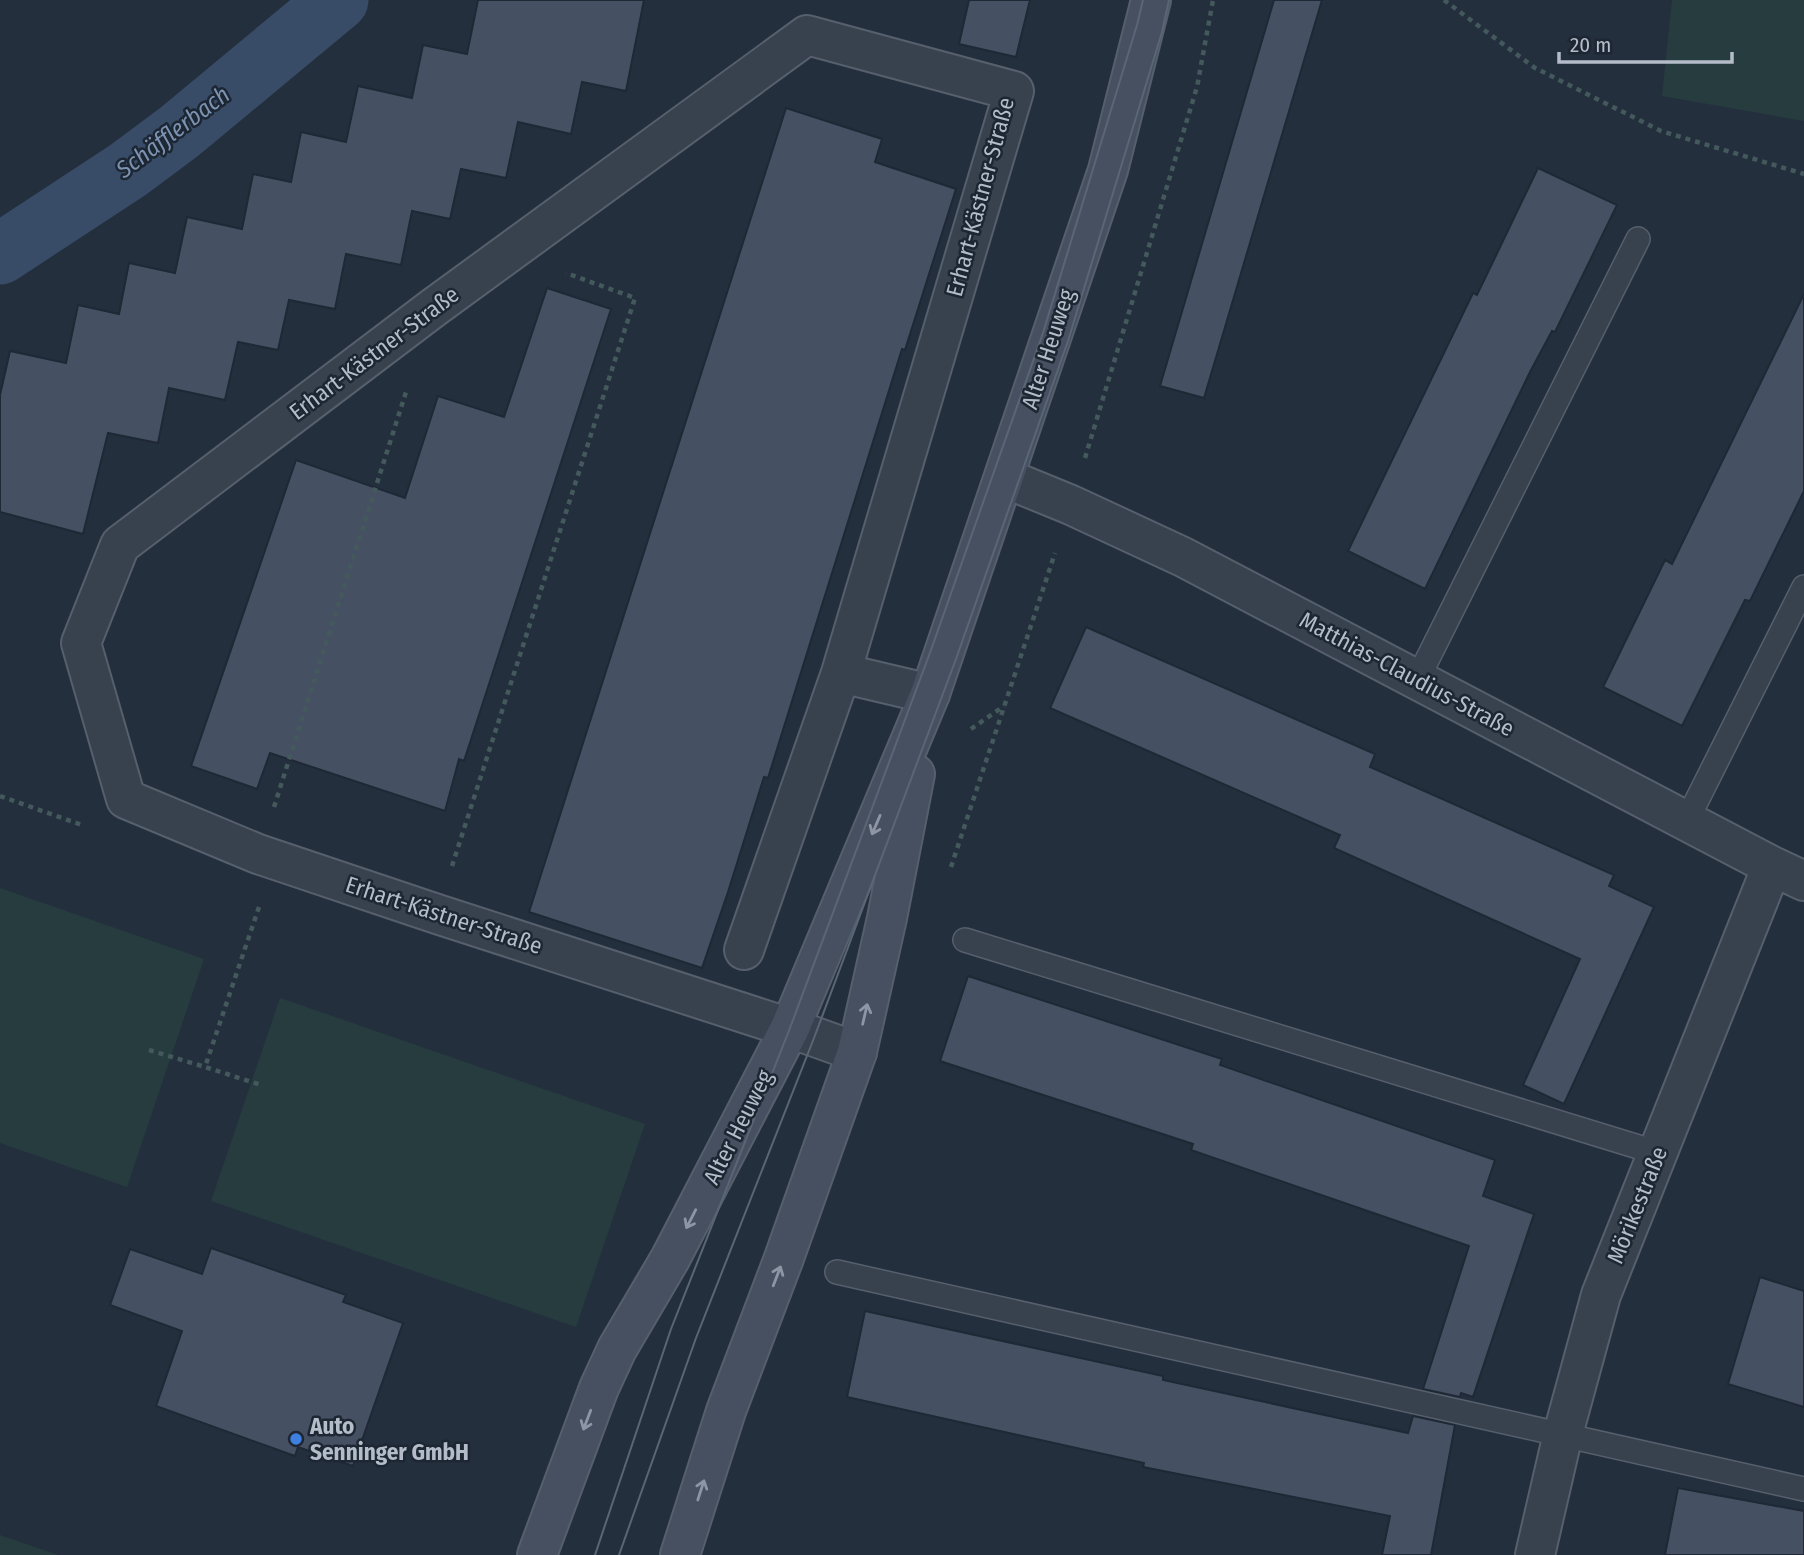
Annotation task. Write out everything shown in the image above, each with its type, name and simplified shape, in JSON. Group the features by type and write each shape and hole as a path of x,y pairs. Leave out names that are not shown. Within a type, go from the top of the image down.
{"street":[{"name":"Alter Heuweg","path":"537,1555 599,1388 617,1349 670,1259 790,1027 930,694 1108,170 1152,0"},
{"name":"Erhart-Kästner-Straße","path":"744,950 841,673 1014,91 807,35 433,308 120,545 82,643 126,799 267,857 790,1027 857,1052"},
{"name":"Matthias-Claudius-Straße","path":"1005,478 1183,556 1788,873"},
{"path":"841,673 930,694"},
{"name":"Alter Heuweg","path":"680,1555 726,1411 857,1052 887,918 930,694"},
{"name":"Mörikestraße","path":"1535,1555 1563,1434 1601,1295 1658,1153 1788,873"}],"lane":[{"path":"1417,680 1638,239"},
{"path":"1686,820 1804,587"},
{"path":"965,940 1658,1153"},
{"path":"836,1272 1804,1489"}],"path":[{"path":"1005,706 1071,505 1197,87 1213,0"},
{"path":"1444,0 1535,68 1661,131 1804,174"},
{"path":"437,914 635,298 510,252"},
{"path":"205,1067 408,386"},
{"path":"1055,554 1067,551"},
{"path":"0,796 83,825 126,799"},
{"path":"149,1050 261,1085"}],"green space":[{"path":"1672,0 1804,0 1804,121 1662,96"},
{"path":"0,888 204,959 127,1187 0,1143"},
{"path":"280,998 645,1124 576,1327 211,1201"},
{"path":"0,1535 58,1555 0,1555"}],"building":[{"path":"478,0 644,0 626,91 582,82 571,134 518,122 506,178 461,169 450,219 412,211 401,265 346,254 335,309 289,300 278,350 238,342 225,400 169,388 158,443 108,433 83,534 0,512 0,395 10,351 66,363 78,305 119,314 129,263 175,273 187,217 242,229 253,174 291,182 301,132 346,142 358,86 412,98 423,45 467,54"},
{"path":"969,0 1030,0 1016,57 959,44"},
{"path":"1274,0 1322,0 1204,398 1160,386"},
{"path":"786,108 882,139 875,162 956,189 905,350 902,349 768,778 764,777 702,968 529,912"},
{"path":"1538,168 1617,205 1555,332 1552,331 1530,372 1425,589 1348,551 1473,293 1477,295"},
{"path":"547,288 611,309 464,761 459,759 445,811 270,753 257,789 191,766 296,460 405,498 438,396 504,417"},
{"path":"1804,294 1804,491 1750,601 1745,600 1682,726 1603,687 1665,560 1672,564"},
{"path":"1086,627 1375,754 1370,767 1614,875 1609,886 1654,907 1564,1104 1523,1085 1580,959 1334,848 1340,835 1050,708"},
{"path":"968,976 1222,1059 1220,1065 1495,1160 1483,1196 1534,1214 1473,1397 1423,1389 1469,1246 1191,1150 1193,1144 940,1061"},
{"path":"211,1248 346,1295 343,1302 403,1323 353,1466 298,1447 295,1456 156,1406 182,1331 110,1305 130,1249 202,1274"},
{"path":"1760,1277 1804,1291 1804,1407 1728,1384"},
{"path":"865,1311 1408,1433 1413,1416 1455,1425 1431,1555 1382,1555 1390,1516 1143,1467 1144,1463 847,1397"},
{"path":"1678,1488 1804,1511 1804,1555 1665,1555"}],"waterway":[{"name":"Schäfflerbach","path":"0,254 128,170 179,132 338,0"}],"tram line":[{"path":"595,1555 671,1329 790,1028 931,650 1043,333 1143,0"},
{"path":"619,1555 696,1338 814,1038 956,659 1068,341 1162,32 1169,0"}],"place":[{"name":"Auto Senninger GmbH","path":"296,1439"}]}
